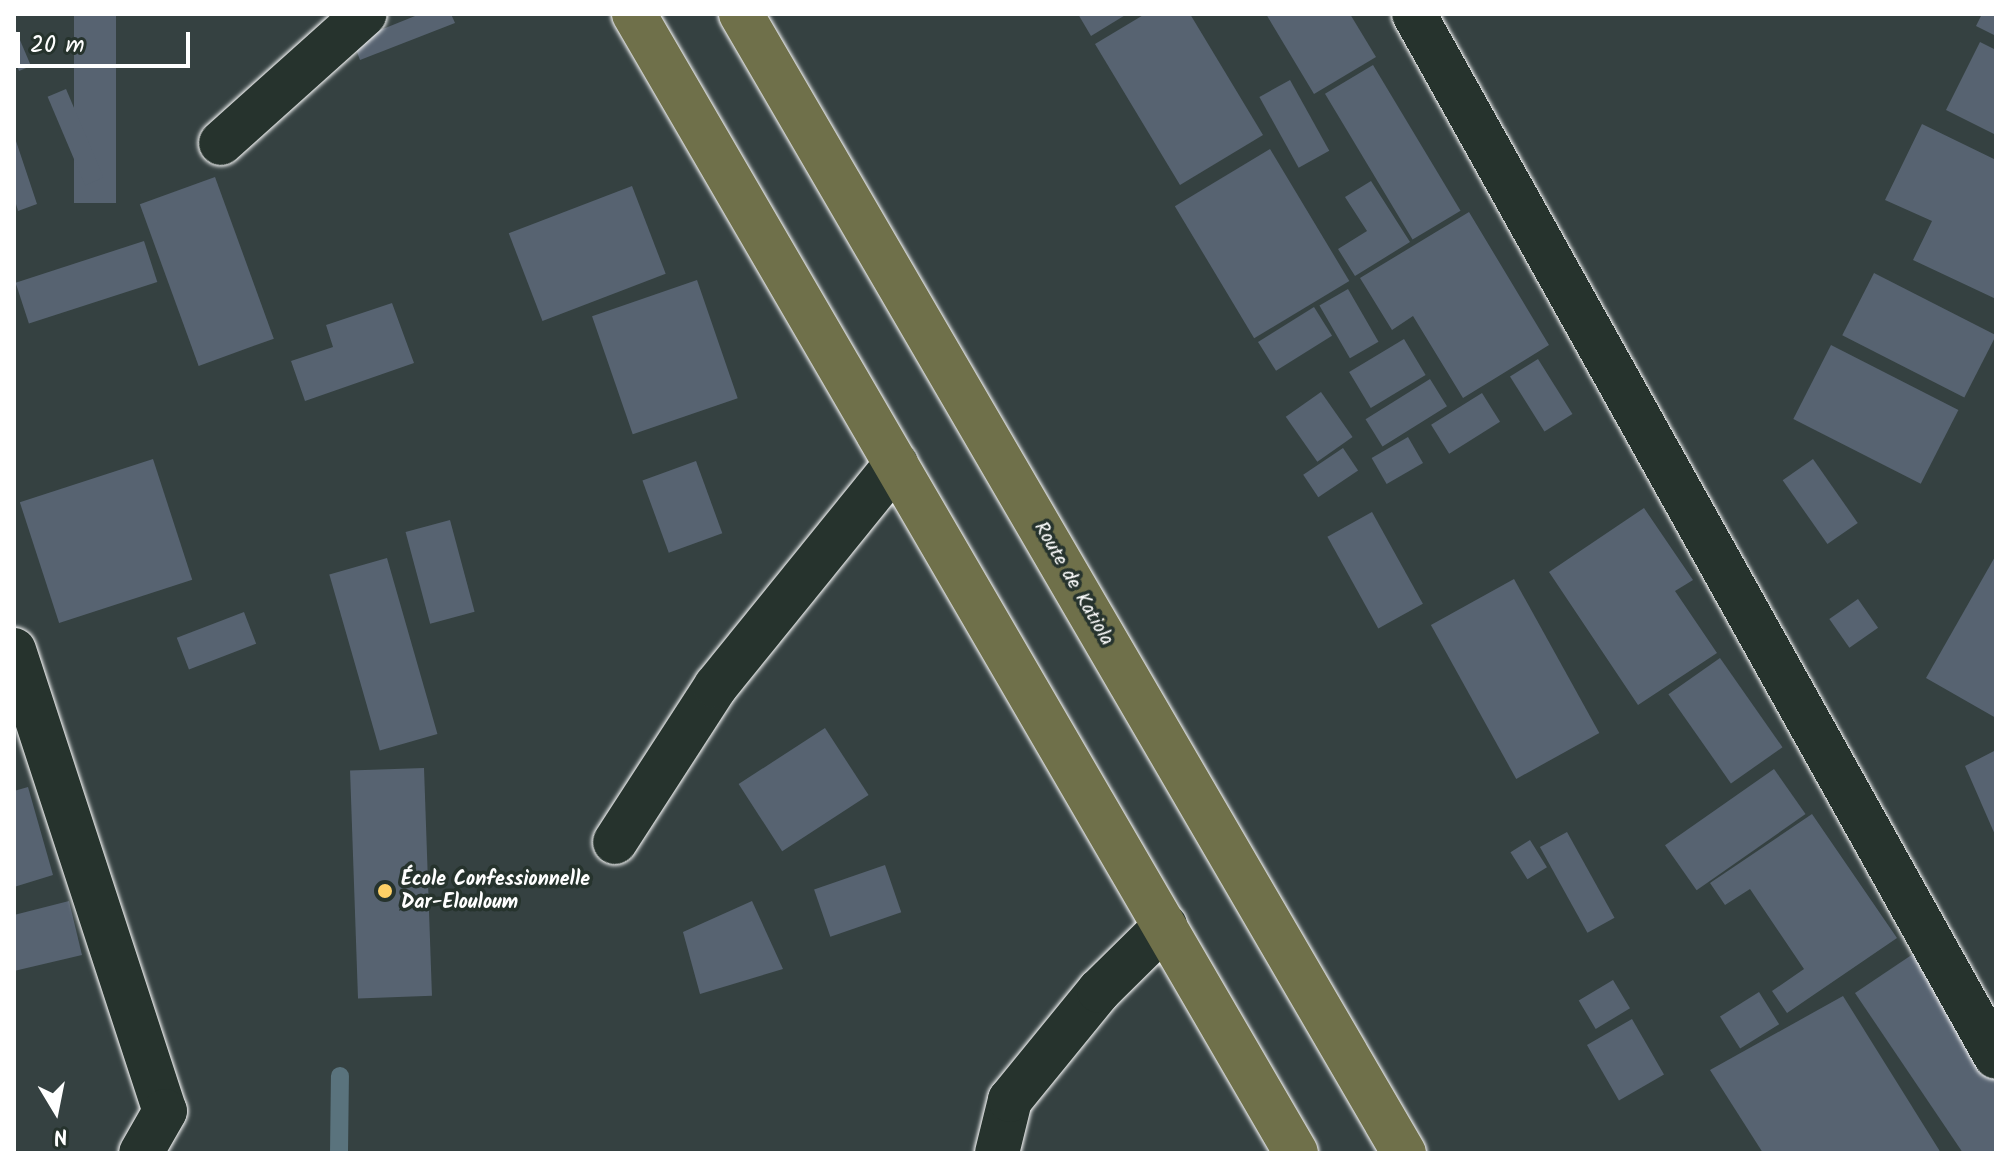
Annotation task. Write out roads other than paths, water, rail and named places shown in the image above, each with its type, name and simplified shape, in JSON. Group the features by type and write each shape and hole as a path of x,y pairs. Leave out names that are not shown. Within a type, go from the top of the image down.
{"highway":[{"path":"634,14 1296,1153"},
{"name":"Route de Katiola","path":"741,14 1404,1153"}],"street":[{"path":"221,143 365,14"},
{"path":"1414,14 1996,1057"},
{"path":"615,842 716,686 896,464"},
{"path":"14,650 165,1111 141,1153"},
{"path":"997,1153 1010,1100 1099,991 1165,926"}],"waterway":[{"path":"339,1153 340,1076"}],"place":[{"name":"École Confessionnelle Dar-Elouloum","path":"385,891"}]}
